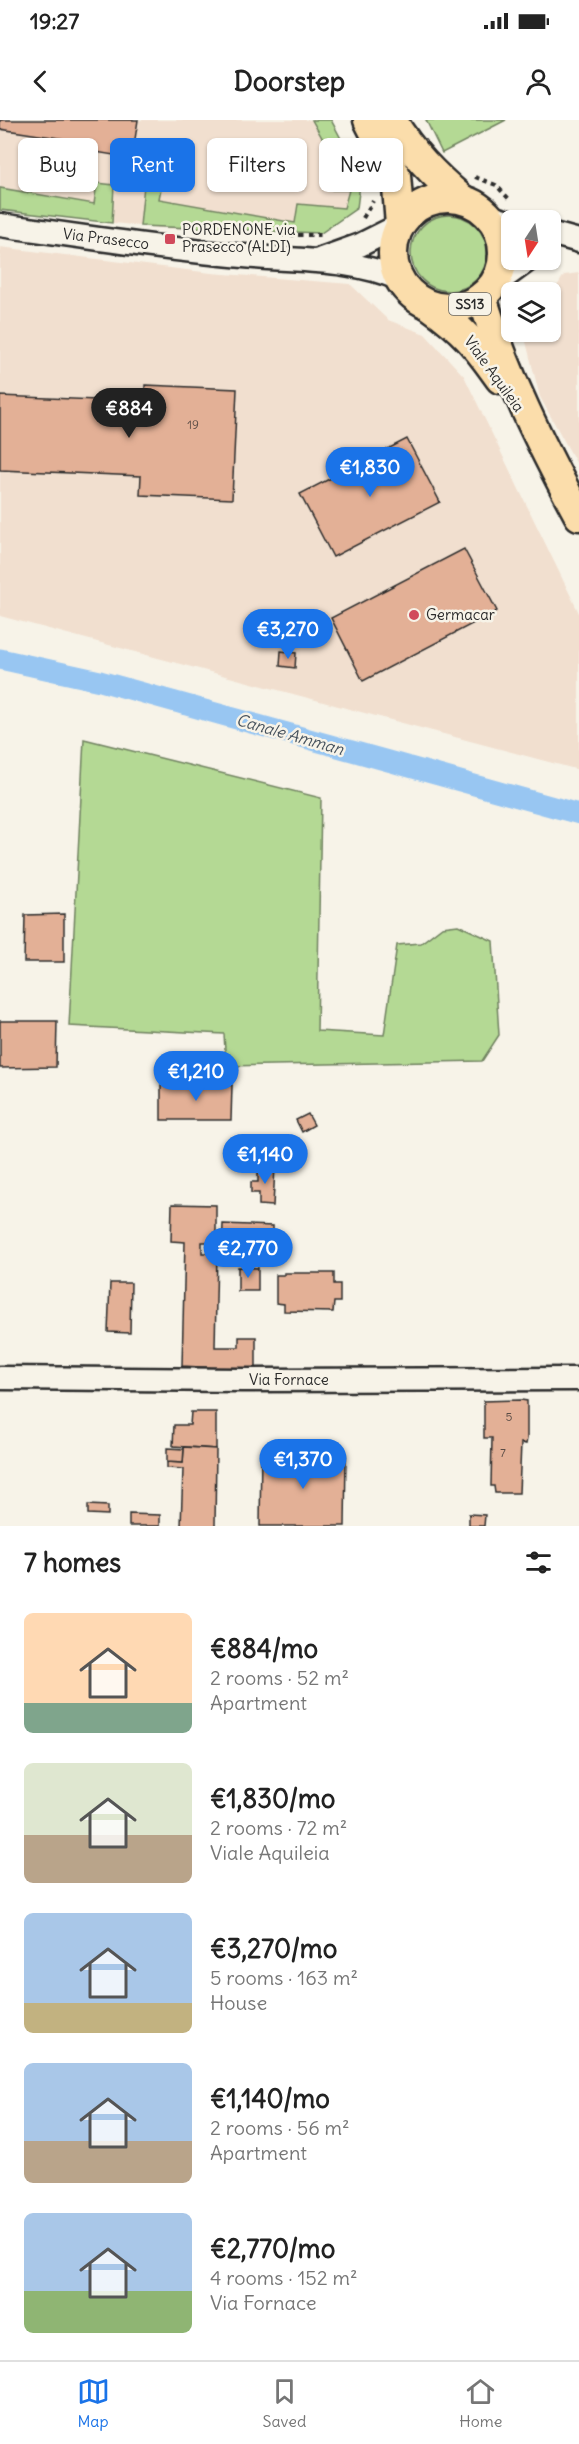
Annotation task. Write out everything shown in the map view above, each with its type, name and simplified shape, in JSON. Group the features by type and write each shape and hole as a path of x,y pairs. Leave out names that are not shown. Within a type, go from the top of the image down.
{"main road":[{"path":"368,120 396,175 400,200 400,225"},
{"name":"SS13","path":"392,120 415,154 462,198 501,220"},
{"path":"400,279 393,262 393,243 400,225 412,210 427,201 444,197 462,198"},
{"name":"SS13","path":"428,304 446,308 465,306 488,291 501,269"},
{"name":"Viale Aquileia","path":"400,279 411,294 456,324 475,344 530,423"},
{"name":"Viale Aquileia","path":"488,291 494,334 530,423 579,516"}],"street":[{"name":"Via Prasecco","path":"0,225 256,257 320,260 380,271 400,279"},
{"name":"Via Prasecco","path":"320,260 360,245 400,225"},
{"path":"561,237 579,243"},
{"path":"561,248 579,243"},
{"path":"488,291 515,270"},
{"name":"Via Fornace","path":"0,1378 579,1379"}],"path":[{"path":"360,220 366,215 374,196"},
{"path":"276,235 325,235"}],"shaded area":[{"path":"0,120 331,120 341,138 319,138 319,192 359,192 357,208 321,233 158,228 0,210"},
{"path":"0,247 211,273 350,284 388,320 425,334 464,376 579,613 579,770 0,616"},
{"path":"579,273 579,468 540,397 526,342 561,342 560,282 564,275"}],"green space":[{"path":"312,120 331,120 341,138 322,138"},
{"path":"426,120 506,120 442,153"},
{"path":"98,183 110,185 110,192 114,192 112,223 0,210 0,188 18,192 94,204"},
{"path":"143,192 160,192 159,199 295,223 298,204 344,208 348,192 359,192 357,208 321,233 140,226"},
{"path":"449,215 463,218 476,226 484,239 487,253 484,267 476,280 463,288 449,291 435,288 422,280 414,267 411,253 414,239 422,226 435,218"},
{"path":"84,739 321,798 317,1031 384,1035 397,945 421,943 442,927 458,925 493,941 499,1035 482,1061 226,1066 224,1034 69,1026"}],"building":[{"path":"0,120 138,120 135,138 110,138 110,154 98,152 98,138 59,138 0,129"},
{"path":"145,385 237,389 232,499 140,495 141,476 0,470 0,396 145,402"},
{"path":"407,439 440,502 333,557 300,494"},
{"name":"Germacar","path":"464,549 497,611 363,681 331,618"},
{"path":"281,651 296,653 295,668 280,666"},
{"path":"64,914 64,962 24,962 25,915"},
{"path":"0,1021 57,1021 56,1067 0,1068"},
{"path":"161,1085 232,1085 231,1120 161,1120"},
{"path":"308,1114 314,1125 302,1132 296,1120"},
{"path":"258,1166 275,1166 273,1206 259,1205 259,1193 251,1193 251,1182 258,1182"},
{"path":"172,1204 216,1205 216,1242 202,1242 202,1253 217,1253 215,1347 239,1347 239,1337 256,1337 256,1370 182,1366 185,1242 171,1241"},
{"path":"223,1224 273,1226 273,1258 222,1257"},
{"path":"238,1267 258,1268 258,1291 238,1291"},
{"path":"284,1273 334,1273 334,1284 340,1284 340,1302 334,1302 333,1312 284,1311 284,1304 276,1303 276,1275 284,1275"},
{"path":"110,1283 131,1283 130,1333 108,1332"},
{"path":"484,1401 527,1401 527,1439 526,1444 521,1443 519,1493 495,1493 494,1486 491,1486 492,1438 484,1438"},
{"path":"191,1412 216,1412 216,1449 173,1446 174,1425 190,1425"},
{"path":"184,1447 216,1449 215,1526 181,1526 183,1469 167,1468 167,1462 183,1463"},
{"path":"167,1448 184,1449 183,1463 167,1462"},
{"path":"261,1453 346,1455 345,1526 260,1526"},
{"path":"88,1505 108,1506 108,1515 88,1514"},
{"path":"129,1514 160,1515 160,1526 129,1526"},
{"path":"469,1514 485,1515 484,1526 469,1526"}],"waterway":[{"name":"Canale Amman","path":"0,659 100,681 579,814"}],"place":[{"name":"PORDENONE via Prasecco (ALDI)","path":"170,239"},
{"name":"Germacar","path":"414,615"}]}
